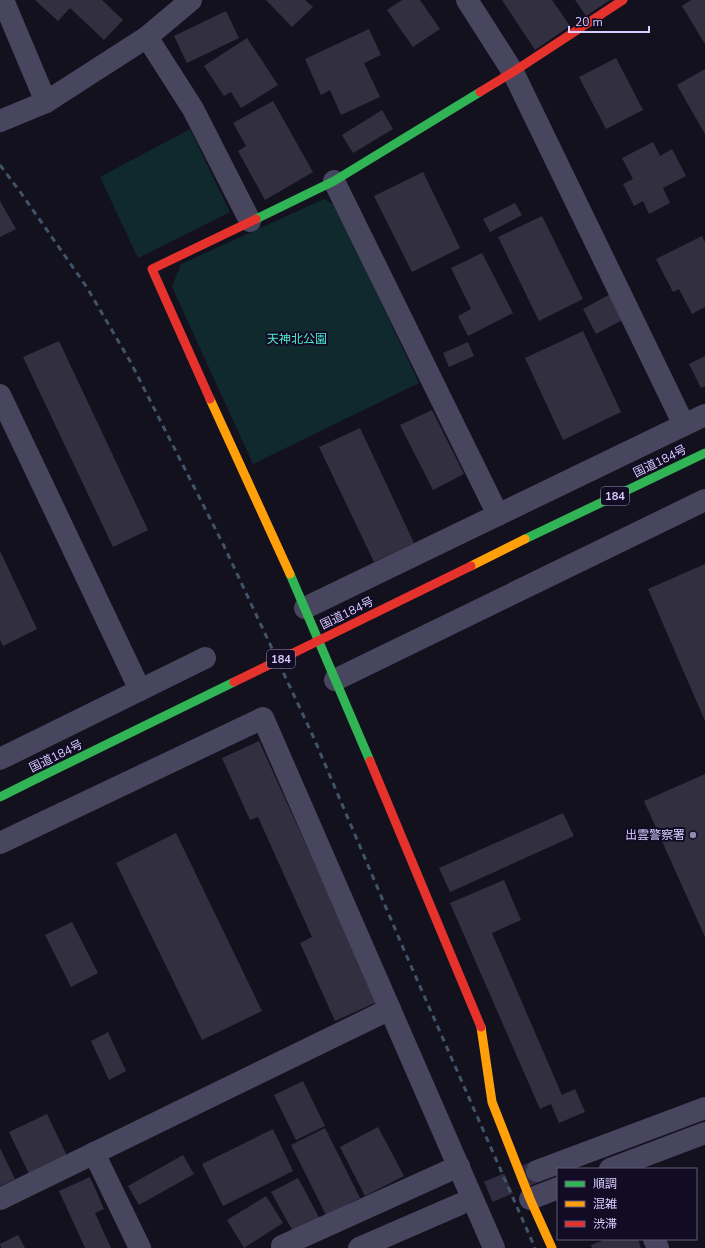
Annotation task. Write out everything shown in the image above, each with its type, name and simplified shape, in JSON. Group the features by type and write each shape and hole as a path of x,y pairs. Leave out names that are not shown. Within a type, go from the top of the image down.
{"main road":[{"path":"552,1248 530,1199 492,1102 481,1024 305,608 152,269 334,181 513,72 623,0"},
{"name":"国道184号","path":"0,797 525,539 705,453"}],"street":[{"path":"3,0 46,102"},
{"path":"0,121 46,102 147,37 191,0"},
{"path":"467,0 513,72 684,425"},
{"path":"147,37 193,109 250,221"},
{"path":"334,181 498,515"},
{"path":"0,395 140,690"},
{"path":"305,608 705,415"},
{"path":"335,680 705,500"},
{"path":"0,759 205,658"},
{"path":"0,843 264,718 494,1248"},
{"path":"0,1198 390,1009"},
{"path":"537,1171 705,1108"},
{"path":"618,1168 705,1133"},
{"path":"94,1153 140,1248"},
{"path":"282,1248 282,1246 459,1166"},
{"path":"530,1199 557,1188"},
{"path":"359,1248 458,1205"}],"green space":[{"path":"190,129 230,212 138,258 100,177"},
{"name":"天神北公園","path":"324,199 335,205 419,383 253,464 172,287 181,264"}],"building":[{"path":"35,0 102,0 123,20 104,40 70,8 58,21"},
{"path":"266,0 305,0 313,7 292,27"},
{"path":"402,0 420,0 440,29 413,47 387,10"},
{"path":"502,0 552,0 570,26 535,50"},
{"path":"575,0 610,0 586,16"},
{"path":"691,0 705,0 705,44 682,6"},
{"path":"226,11 239,38 187,63 174,36"},
{"path":"369,29 381,55 364,63 380,97 341,115 330,90 321,95 305,59"},
{"path":"247,38 278,85 241,108 231,92 224,96 204,66"},
{"path":"616,58 643,110 606,129 579,77"},
{"path":"705,69 705,134 677,85"},
{"path":"273,101 313,172 265,200 238,151 246,146 233,123"},
{"path":"382,110 393,129 353,153 342,135"},
{"path":"653,142 660,156 672,149 686,176 663,188 670,203 649,214 643,201 634,206 623,184 633,179 622,158"},
{"path":"423,172 460,248 412,272 374,196"},
{"path":"0,201 16,229 0,237"},
{"path":"515,203 522,215 490,232 483,219"},
{"path":"542,216 583,299 539,321 498,237"},
{"path":"702,236 705,242 705,307 692,314 679,289 673,292 656,259"},
{"path":"482,253 513,313 468,336 458,316 471,309 451,268"},
{"path":"612,293 626,318 596,334 583,309"},
{"path":"583,331 621,412 563,440 525,358"},
{"path":"59,341 148,530 113,547 23,357"},
{"path":"468,342 474,356 449,367 443,353"},
{"path":"705,356 705,386 701,388 689,364"},
{"path":"432,410 464,474 433,490 400,425"},
{"path":"360,428 414,543 374,562 319,447"},
{"path":"0,551 37,629 3,646 0,640"},
{"path":"705,564 705,721 648,589"},
{"path":"259,741 377,1002 335,1021 300,943 312,937 258,817 250,820 222,758"},
{"path":"705,774 705,937 644,801"},
{"path":"563,813 574,836 450,892 439,868"},
{"path":"176,833 262,1011 202,1040 116,863"},
{"path":"504,880 521,920 492,933 562,1095 575,1089 585,1112 559,1123 551,1104 540,1109 450,903"},
{"path":"72,922 98,973 71,987 45,935"},
{"path":"108,1032 126,1071 109,1080 91,1041"},
{"path":"303,1081 325,1126 296,1140 274,1095"},
{"path":"47,1114 67,1156 29,1174 9,1132"},
{"path":"378,1127 404,1176 365,1196 340,1147"},
{"path":"325,1128 360,1198 326,1215 291,1145"},
{"path":"273,1129 293,1171 223,1206 202,1164"},
{"path":"0,1148 15,1179 0,1186"},
{"path":"183,1155 194,1174 139,1205 128,1186"},
{"path":"90,1177 104,1209 95,1213 111,1248 85,1248 59,1191"},
{"path":"298,1178 321,1221 295,1235 271,1192"},
{"path":"266,1196 283,1223 244,1248 227,1220"},
{"path":"18,1235 25,1248 1,1248 0,1244"},
{"path":"604,1240 638,1240 641,1248 592,1248 591,1245"}],"tunnel":[{"path":"458,1205 537,1171"}],"railway":[{"path":"0,165 86,286 130,361 224,546 313,736 404,950 535,1248"}],"traffic: fast":[{"path":"256,219 334,181 480,92"},
{"path":"525,539 705,453"},
{"path":"290,574 370,761"},
{"path":"38,778 234,682"},
{"path":"0,797 38,778"}],"traffic: slow":[{"path":"210,399 290,574"},
{"path":"471,566 525,539"},
{"path":"481,1027 492,1102 530,1199 552,1248"}],"traffic: jam":[{"path":"480,92 623,0"},
{"path":"210,399 152,269 256,219"},
{"path":"234,682 471,566"},
{"path":"370,761 481,1027"}],"place":[{"name":"出雲警察署","path":"693,835"}]}
